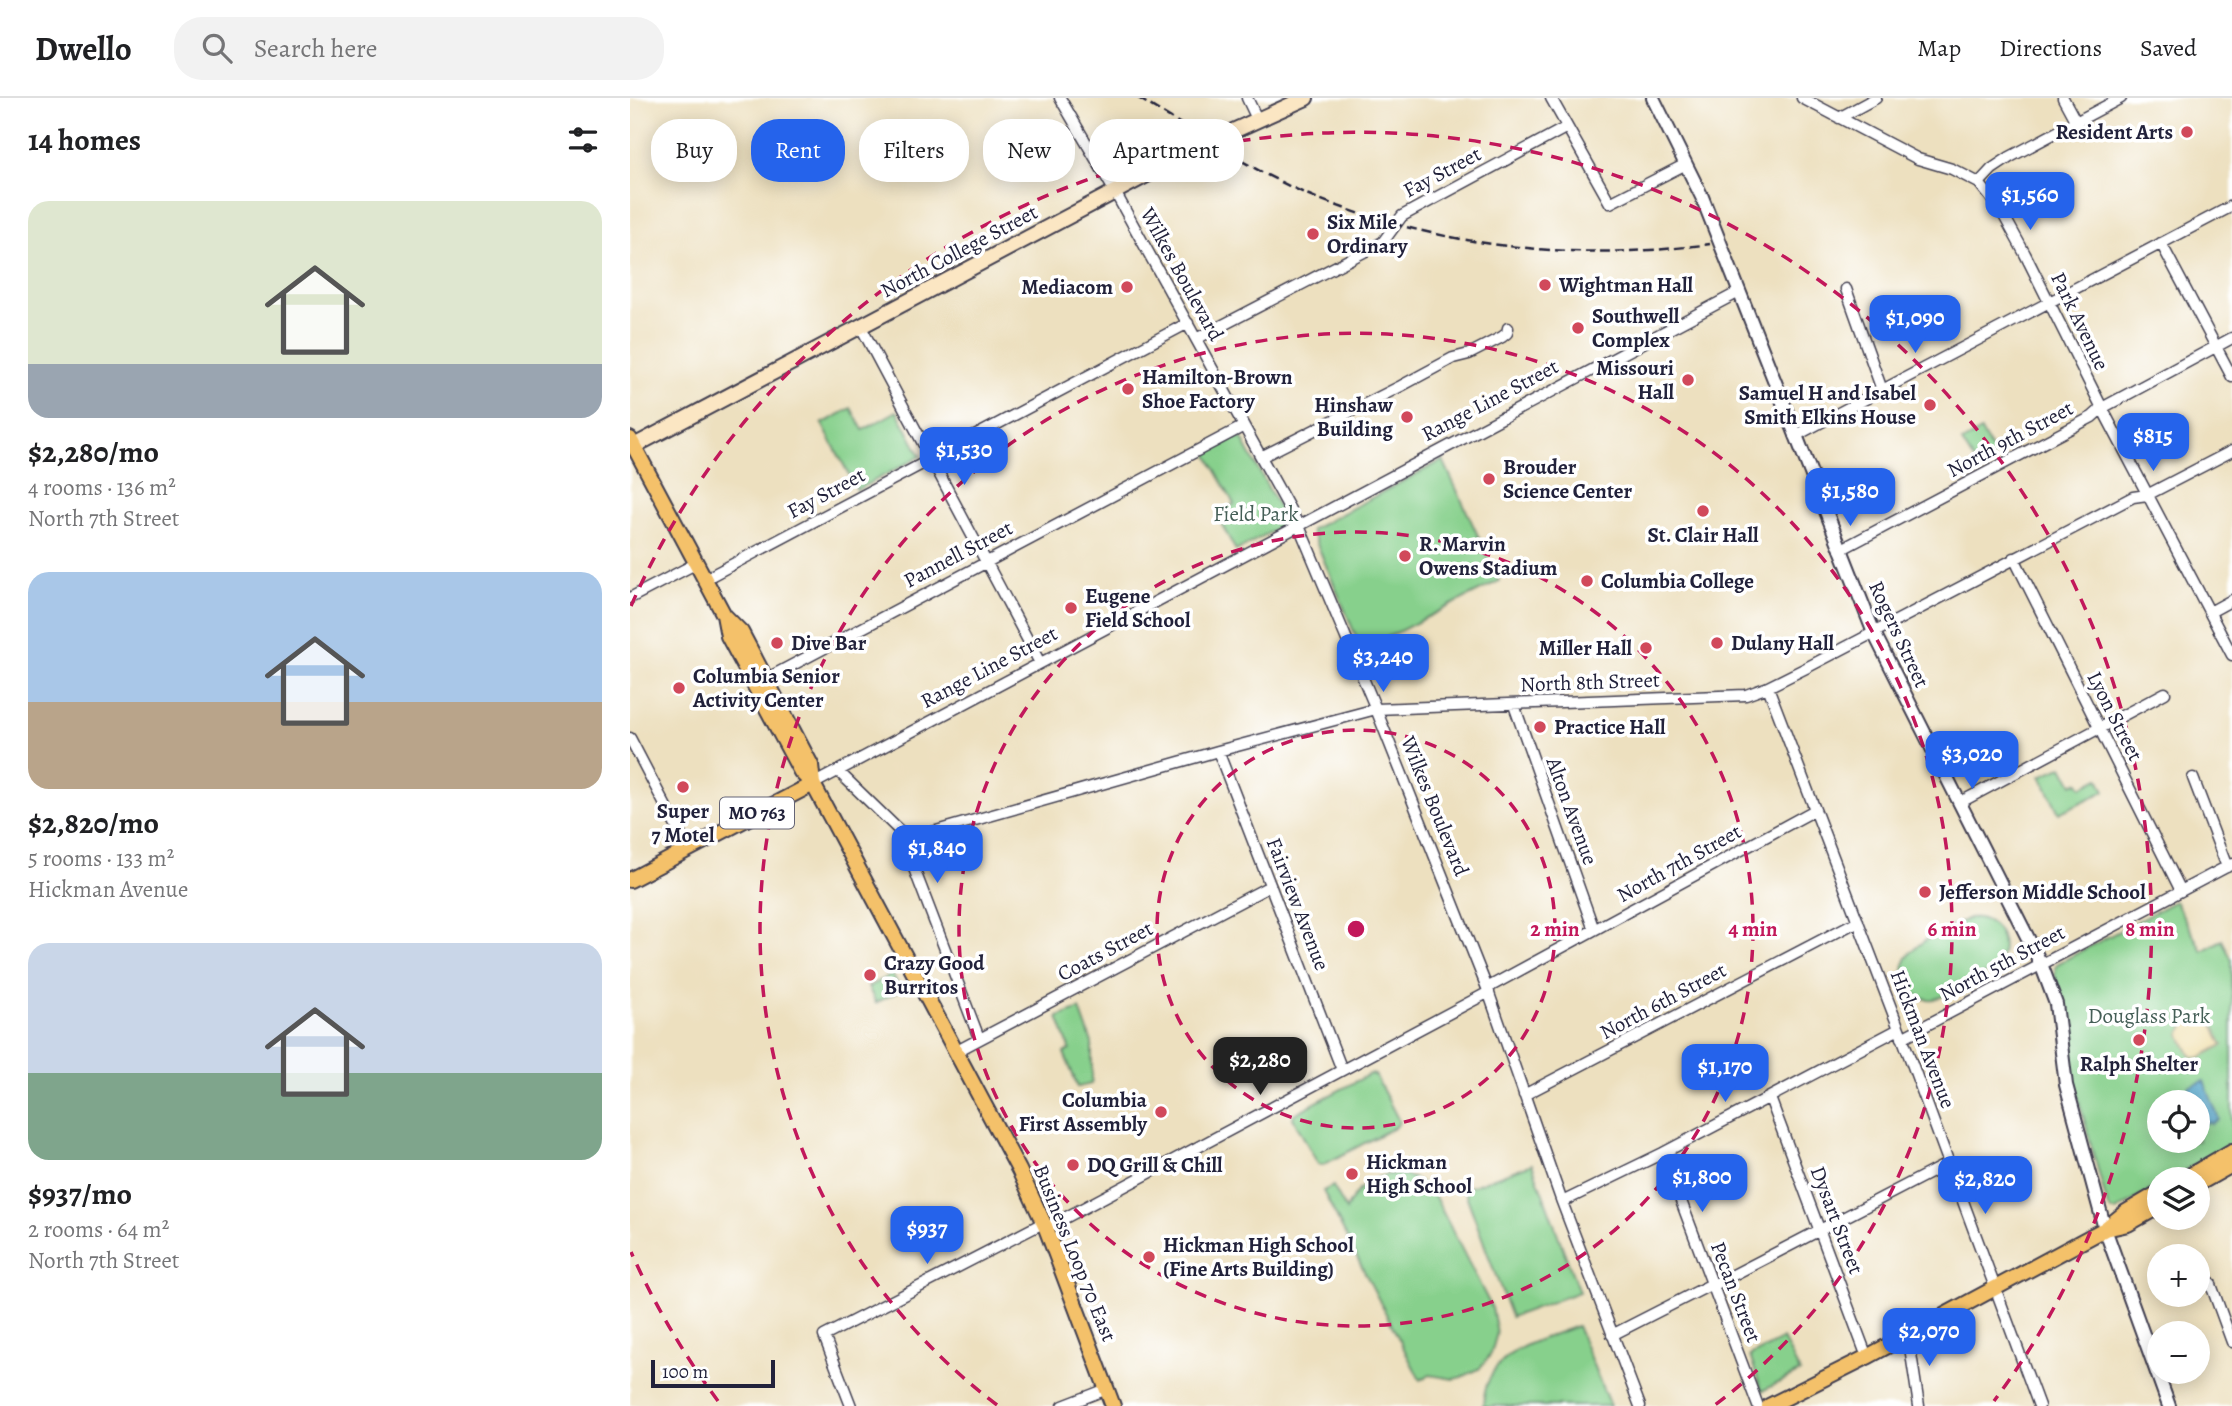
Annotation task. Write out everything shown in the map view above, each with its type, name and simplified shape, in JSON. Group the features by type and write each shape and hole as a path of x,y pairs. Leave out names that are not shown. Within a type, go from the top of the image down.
{"main road":[{"name":"North College Street","path":"632,443 1257,119 1306,98"},
{"name":"Business Loop 70 East","path":"632,443 724,615 728,636 801,772 813,784 1014,1158 1044,1226 1113,1406"},
{"name":"Business Loop 70 East","path":"724,615 741,632 766,679 811,765 813,784"},
{"name":"Range Line Street","path":"630,880 813,784"},
{"path":"2204,1167 2232,1151"},
{"path":"2210,1177 2232,1165"},
{"path":"1769,1406 1867,1357 2105,1229 2147,1200"},
{"path":"2105,1229 2128,1224 2147,1213"}],"street":[{"name":"Wilkes Boulevard","path":"1060,98 1188,323 1298,526 1376,709 1488,990 1562,1202 1640,1406"},
{"path":"1247,98 1257,119"},
{"path":"1551,98 1610,203 1686,164"},
{"name":"Rogers Street","path":"1653,98 1702,197 1874,633 2040,964 2056,1004 2066,1085 2105,1229 2169,1406"},
{"name":"Park Avenue","path":"1802,98 1918,159 1952,169 1979,183 2002,212 2232,655"},
{"path":"1839,118 1876,98"},
{"path":"2063,98 2076,122"},
{"path":"1979,183 1992,169 2010,157 2121,98"},
{"name":"Fay Street","path":"1196,339 1383,242 1402,216 1567,127"},
{"path":"1796,436 2232,206"},
{"path":"2161,243 2232,377"},
{"path":"1846,289 1882,390"},
{"name":"Range Line Street","path":"813,784 1739,292"},
{"name":"Fay Street","path":"705,579 1188,323"},
{"path":"860,327 1040,663"},
{"path":"1261,457 1453,358 1469,354 1502,337 1508,328"},
{"name":"North 9th Street","path":"1840,550 2092,417 2102,408 2232,338"},
{"name":"Pannell Street","path":"766,679 1244,426"},
{"name":"North 8th Street","path":"908,839 1376,709 1746,695 1768,687 1874,633 2133,497 2147,495 2232,451"},
{"name":"Lyon Street","path":"2014,558 2181,891"},
{"path":"630,598 696,563"},
{"path":"2210,612 2232,600"},
{"name":"Hickman Avenue","path":"1768,687 2039,1406"},
{"path":"1959,803 2165,692"},
{"name":"Alton Avenue","path":"1514,705 1594,930"},
{"path":"630,738 688,849"},
{"name":"Fairview Avenue","path":"1218,751 1342,1070"},
{"path":"838,771 908,839 905,845 979,1038"},
{"path":"2193,778 2229,866"},
{"name":"North 7th Street","path":"851,1406 824,1336 1044,1226 1342,1070 1815,810"},
{"name":"North 5th Street","path":"1562,1202 2040,964 2229,866"},
{"name":"Coats Street","path":"957,1051 1270,886"},
{"name":"North 6th Street","path":"1524,1095 1858,921"},
{"name":"Dysart Street","path":"1770,1098 1867,1357"},
{"name":"Pecan Street","path":"1663,1153 1758,1406"},
{"path":"1612,1335 1949,1163"},
{"path":"2210,1282 2229,1324 2232,1342"},
{"path":"1908,1334 1919,1406"},
{"path":"1063,1406 1107,1389"}],"green space":[{"path":"851,408 863,430 897,411 921,456 857,490 822,424"},
{"path":"1981,431 1995,456 1977,466 1962,442"},
{"name":"Field Park","path":"1241,437 1287,523 1236,551 1216,514 1234,504 1206,452"},
{"name":"R. Marvin Owens Stadium","path":"1443,460 1499,581 1364,649 1360,646 1311,530"},
{"path":"2063,766 2073,785 2079,782 2082,787 2099,778 2105,791 2059,813 2041,776"},
{"name":"Douglass Park","path":"2175,901 2202,951 2222,940 2232,960 2232,1144 2191,1167 2147,1167 2147,1192 2116,1211 2108,1207 2074,1082 2066,1006 2055,977 2057,964"},
{"path":"1970,918 1989,922 2001,935 2003,944 1999,962 1992,970 1940,998 1927,999 1915,994 1904,976 1904,964 1910,953 1933,936"},
{"path":"892,974 901,990 876,1003 868,987"},
{"path":"1080,1009 1092,1043 1092,1078 1091,1084 1078,1087 1064,1053 1070,1050 1058,1017"},
{"path":"1370,1074 1375,1075 1399,1121 1397,1126 1323,1165 1318,1164 1293,1118 1294,1114"},
{"path":"1532,1164 1579,1292 1511,1317 1464,1189"},
{"path":"1389,1174 1413,1178 1433,1193 1492,1308 1497,1333 1491,1354 1479,1369 1462,1377 1453,1379 1430,1375 1420,1380 1323,1191 1333,1186 1346,1210 1363,1186"},
{"path":"1577,1326 1610,1406 1483,1406 1486,1387 1502,1361 1529,1344"},
{"path":"1783,1339 1800,1372 1762,1391 1750,1356"}],"sand":[{"path":"2196,1017 2212,1023 2223,1045 2199,1058 2191,1056 2180,1034 2185,1024"}],"water":[{"path":"2204,1081 2208,1090 2189,1090 2188,1087"},
{"path":"2210,1096 2219,1119 2210,1123"}],"railway":[{"path":"1138,98 1244,162 1288,185 1357,213 1405,227 1506,246 1557,250 1608,252 1710,244"}],"place":[{"name":"Resident Arts","path":"2187,132"},
{"name":"Six Mile Ordinary","path":"1313,234"},
{"name":"Wightman Hall","path":"1545,285"},
{"name":"Mediacom","path":"1127,287"},
{"name":"Southwell Complex","path":"1578,328"},
{"name":"Missouri Hall","path":"1688,380"},
{"name":"Hamilton-Brown Shoe Factory","path":"1128,389"},
{"name":"Samuel H and Isabel Smith Elkins House","path":"1930,405"},
{"name":"Hinshaw Building","path":"1407,417"},
{"name":"Brouder Science Center","path":"1489,479"},
{"name":"St. Clair Hall","path":"1703,511"},
{"name":"R. Marvin Owens Stadium","path":"1405,556"},
{"name":"Columbia College","path":"1587,581"},
{"name":"Eugene Field School","path":"1071,608"},
{"name":"Dive Bar","path":"777,643"},
{"name":"Dulany Hall","path":"1717,643"},
{"name":"Miller Hall","path":"1646,648"},
{"name":"Columbia Senior Activity Center","path":"679,688"},
{"name":"Practice Hall","path":"1540,727"},
{"name":"Super 7 Motel","path":"683,787"},
{"name":"Jefferson Middle School","path":"1925,892"},
{"name":"Crazy Good Burritos","path":"870,975"},
{"name":"Ralph Shelter","path":"2139,1040"},
{"name":"Columbia First Assembly","path":"1161,1112"},
{"name":"DQ Grill & Chill","path":"1073,1165"},
{"name":"Hickman High School","path":"1352,1174"},
{"name":"Hickman High School (Fine Arts Building)","path":"1149,1257"}]}
